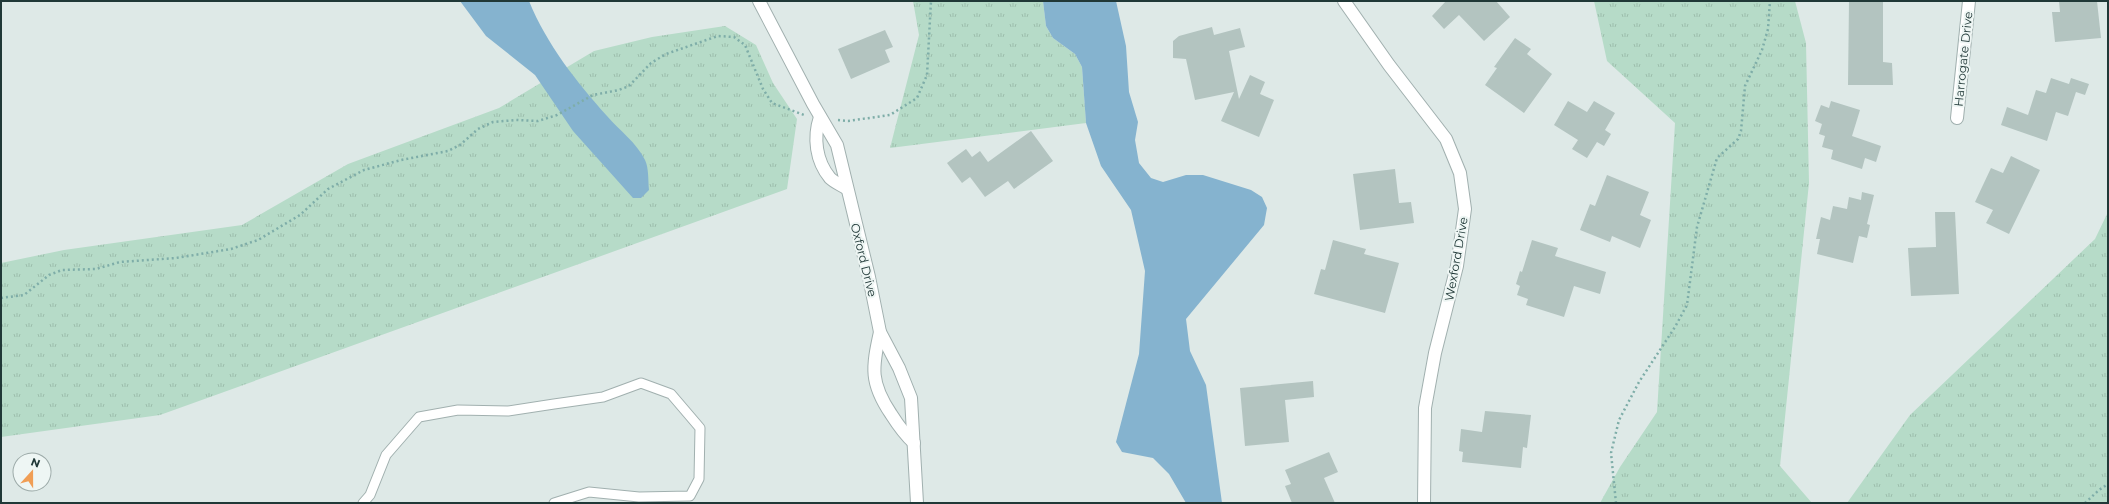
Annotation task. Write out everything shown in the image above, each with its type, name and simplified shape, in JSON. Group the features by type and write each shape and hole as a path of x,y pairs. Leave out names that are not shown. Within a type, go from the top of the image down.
{"street":[{"name":"Oxford Drive","path":"759,1 820,117 837,145 846,188 869,277 880,332 899,368 911,398 916,503"},
{"name":"Wexford Drive","path":"1344,1 1389,65 1446,139 1460,173 1465,209 1456,266 1425,408 1424,503"},
{"name":"Harrogate Drive","path":"1957,118 1969,1"},
{"path":"820,117 815,142 818,157 830,179 846,188"},
{"name":"Oxford Drive","path":"880,332 874,366 876,386 882,401 902,432 914,443"}],"lane":[{"path":"363,503 370,495 386,455 419,417 458,410 508,411 603,397 641,383 672,394 700,428 700,479 690,496 639,497 589,492 554,503"}],"path":[{"path":"1,298 24,295 49,275 62,270 96,269 120,262 176,258 231,249 264,237 300,215 328,189 364,170 401,160 448,151 460,145 478,128 493,122 516,120 538,121 557,115 593,95 619,90 629,86 651,63 666,54 718,36 734,37 745,45 763,89 772,103 807,116 848,121 890,115 917,98 928,75 931,1"},
{"path":"1616,503 1611,453 1619,420 1639,382 1675,327 1687,305 1697,226 1717,158 1738,139 1741,131 1745,86 1764,43 1768,29 1770,1"},
{"path":"2085,503 2108,484"}],"green space":[{"path":"913,1 1043,1 1046,26 1053,38 1075,54 1082,67 1086,123 890,148 919,35"},
{"path":"1594,1 1795,1 1806,43 1809,183 1780,466 1812,503 1600,503 1620,467 1657,412 1675,123 1607,61"},
{"path":"725,26 756,45 773,83 797,119 787,189 160,415 1,437 1,263 64,250 242,225 348,164 499,108 594,51 652,37"},
{"path":"2108,212 2108,503 1847,503 1910,415 2095,239"}],"water":[{"path":"460,1 529,1 544,33 573,76 595,103 628,137 645,160 648,171 649,190 641,198 633,198 573,131 535,75 486,36"},
{"path":"1043,1 1116,1 1126,46 1129,92 1138,122 1135,140 1139,163 1151,178 1163,182 1186,175 1203,175 1251,190 1262,197 1267,208 1264,225 1186,319 1190,351 1206,385 1222,503 1186,503 1169,474 1153,458 1122,452 1116,442 1139,354 1145,271 1131,210 1101,166 1086,123 1082,67 1075,54 1053,38 1046,26"}],"building":[{"path":"1446,1 1496,1 1510,17 1484,41 1459,15 1444,29 1432,16"},
{"path":"1849,1 1883,1 1883,62 1892,63 1893,85 1848,85"},
{"path":"2059,1 2097,1 2101,38 2055,42 2052,12 2060,12"},
{"path":"1212,27 1214,35 1240,28 1245,47 1229,51 1239,99 1250,75 1265,82 1260,94 1274,100 1259,137 1221,121 1234,92 1195,100 1186,59 1173,58 1173,41 1179,36"},
{"path":"885,30 893,47 885,50 890,62 851,79 838,49"},
{"path":"1515,38 1531,49 1527,54 1552,74 1524,113 1485,85 1497,68 1494,67"},
{"path":"2051,78 2069,84 2071,78 2089,84 2085,95 2076,92 2068,116 2056,112 2047,141 2001,125 2007,107 2028,115 2036,90 2046,93"},
{"path":"1568,101 1587,112 1594,101 1615,113 1605,130 1611,134 1604,146 1597,142 1587,158 1572,149 1578,140 1554,125"},
{"path":"1831,101 1860,110 1852,136 1881,146 1876,162 1865,158 1862,169 1831,159 1833,150 1822,147 1825,136 1819,134 1822,124 1815,121 1821,105 1829,108"},
{"path":"1031,131 1053,161 1014,189 1008,181 985,197 970,177 962,183 947,163 966,149 972,157 980,151 988,162"},
{"path":"2011,156 2040,170 2009,234 1986,223 1993,210 1975,202 1991,168 2003,173"},
{"path":"1395,169 1399,203 1411,202 1414,223 1360,230 1353,174"},
{"path":"1607,175 1649,192 1640,215 1651,220 1640,248 1612,236 1610,242 1580,230 1590,204 1595,206"},
{"path":"1862,192 1874,195 1867,224 1870,225 1867,238 1859,236 1853,263 1817,254 1820,239 1816,239 1821,217 1830,220 1833,206 1847,209 1849,197 1861,200"},
{"path":"1935,212 1955,212 1959,294 1911,296 1908,248 1936,247"},
{"path":"1333,240 1366,249 1364,254 1399,263 1385,313 1314,294 1321,269 1325,270"},
{"path":"1532,240 1558,248 1555,256 1606,272 1600,294 1574,286 1564,317 1526,305 1528,299 1517,295 1520,286 1516,284 1520,271 1522,272"},
{"path":"1313,381 1314,397 1285,400 1289,442 1245,446 1240,388"},
{"path":"1485,411 1531,415 1527,448 1523,447 1521,468 1462,462 1463,452 1459,451 1461,429 1482,432"},
{"path":"1329,452 1338,472 1324,478 1335,503 1292,503 1285,486 1291,484 1285,470"}]}
